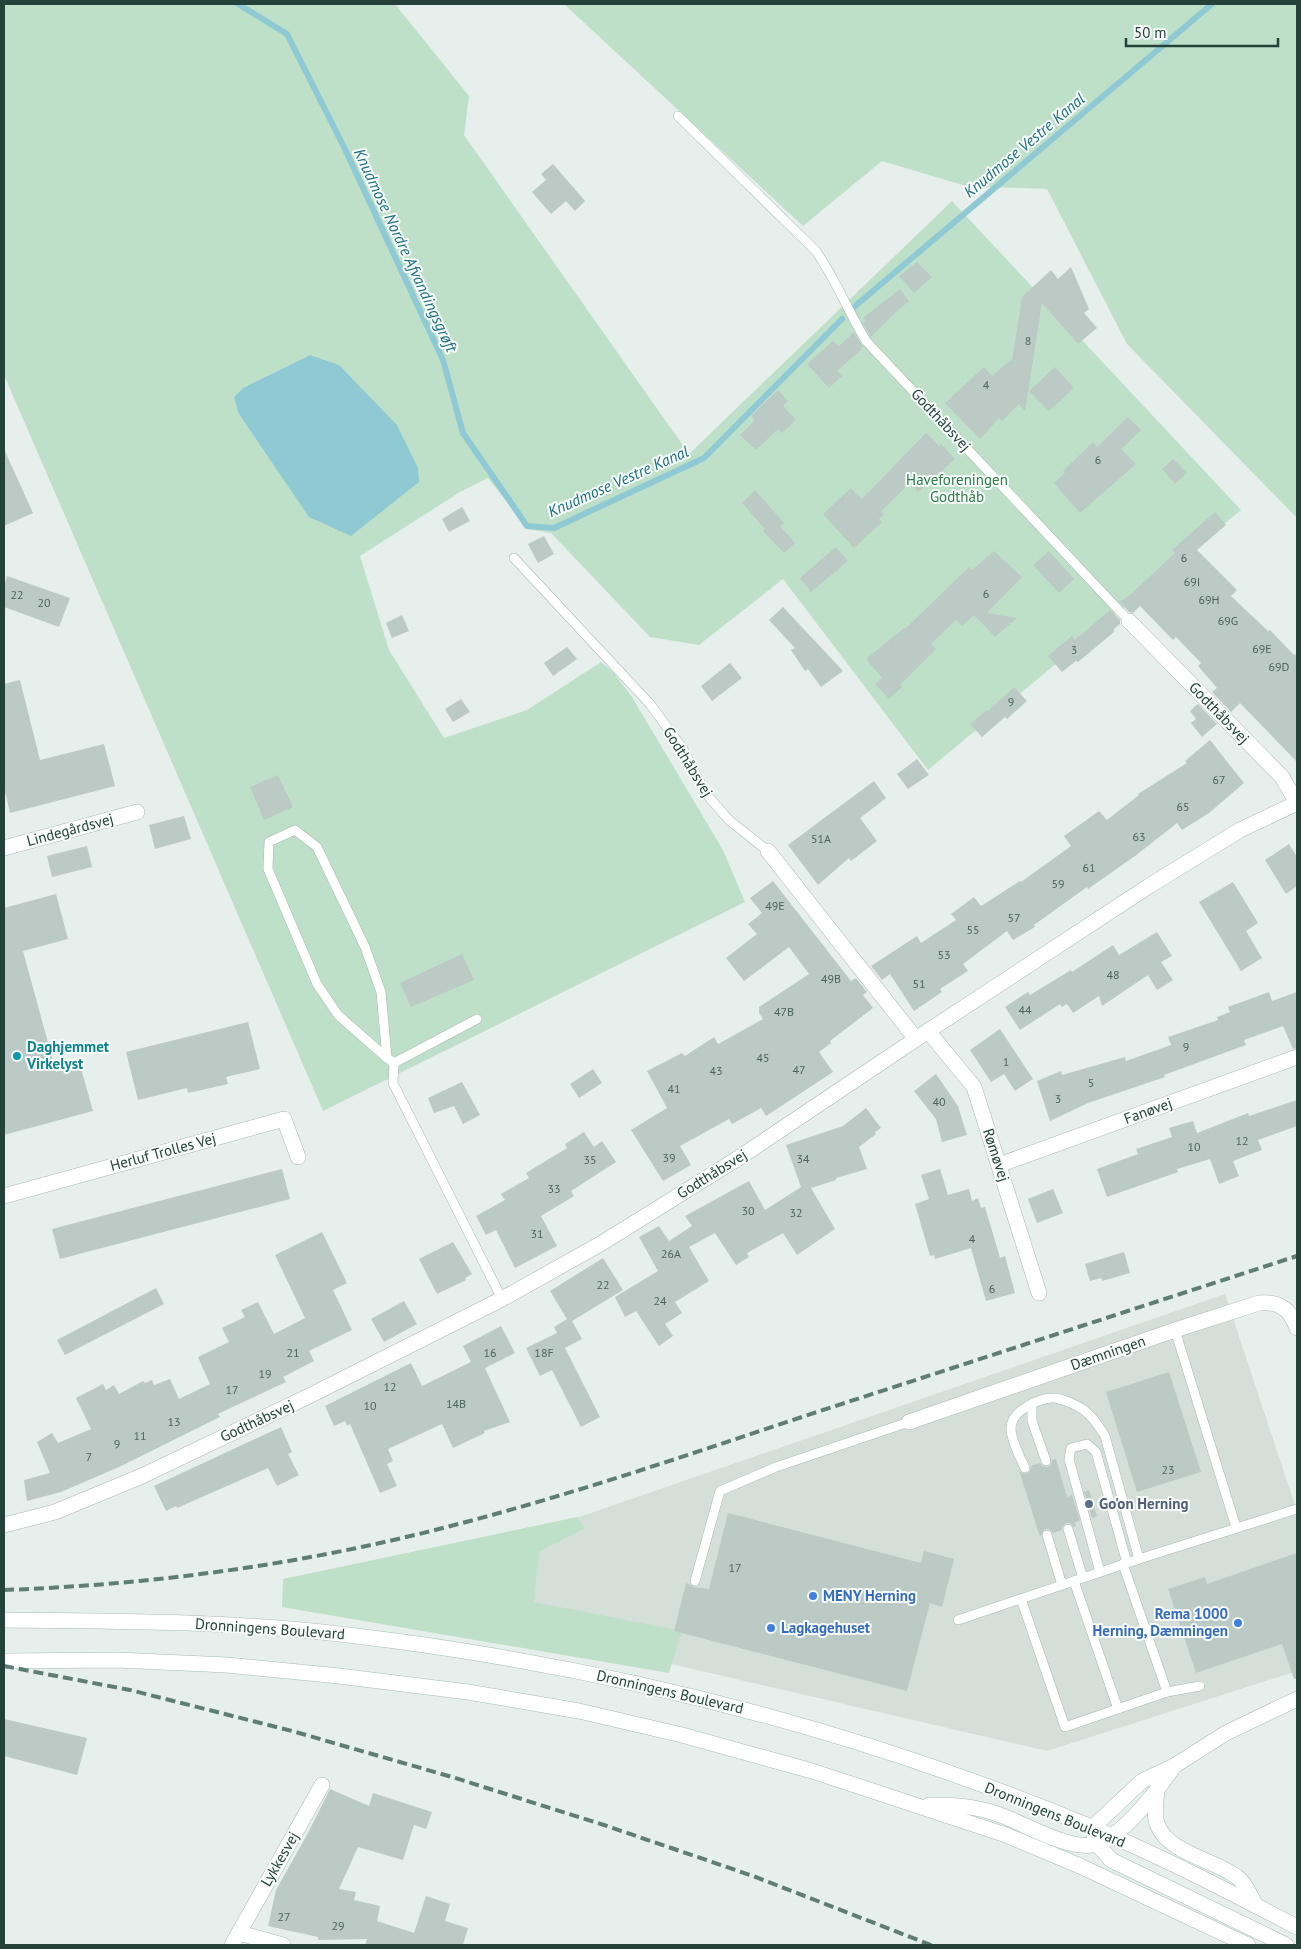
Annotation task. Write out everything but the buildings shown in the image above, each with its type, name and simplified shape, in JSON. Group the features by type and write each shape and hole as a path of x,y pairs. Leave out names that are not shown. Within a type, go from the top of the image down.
{"street":[{"name":"Godthåbsvej","path":"4,1526 55,1512 142,1476 318,1392 502,1299 602,1243 737,1159 1149,886 1232,835 1297,803 1282,777 1129,621"},
{"name":"Lindegårdsvej","path":"4,848 137,812"},
{"name":"Godthåbsvej","path":"768,851 922,1035"},
{"name":"Rømøvej","path":"922,1035 974,1087 1039,1294"},
{"name":"Fanøvej","path":"1000,1165 1297,1057"},
{"name":"Herluf Trolles Vej","path":"4,1196 284,1119 298,1156"},
{"name":"Dæmningen","path":"909,1422 1259,1303 1270,1302 1282,1307 1290,1313 1297,1328"},
{"name":"Dronningens Boulevard","path":"4,1620 115,1620 232,1625 344,1634 475,1652 586,1672 691,1695 822,1731 928,1765 1113,1837 1297,1927"},
{"path":"4,1661 126,1660 227,1665 339,1676 468,1692 579,1711 682,1735 812,1770 1006,1835 1072,1862 1248,1945"},
{"path":"1286,1945 1111,1860 1097,1844 1092,1828 1142,1781 1174,1766 1226,1733 1297,1699"},
{"path":"916,1805 961,1805 999,1814 1066,1842 1086,1846 1097,1844 1113,1837 1157,1791 1174,1766"},
{"name":"Lykkesvej","path":"283,1945 235,1939 322,1785"},
{"path":"1157,1791 1156,1817 1162,1834 1175,1845 1239,1877 1256,1906"}],"lane":[{"name":"Godthåbsvej","path":"678,116 816,251 832,273 850,314 866,341 1129,621"},
{"name":"Godthåbsvej","path":"514,558 650,704 683,749 706,794 730,821 768,851"},
{"path":"390,1060 338,1015 317,984 268,869 269,842 294,830 318,847 365,946 380,992 390,1060 393,1082 502,1299"},
{"path":"390,1060 477,1019"},
{"path":"1175,1330 1236,1528"},
{"path":"1025,1468 1019,1457 1011,1427 1015,1416 1023,1407 1054,1398 1086,1410 1105,1436 1139,1559"},
{"path":"1032,1404 1032,1421 1046,1462"},
{"path":"695,1582 720,1491 776,1467 909,1422"},
{"path":"1100,1572 1068,1459 1071,1448 1087,1444 1096,1452 1125,1564 1167,1692"},
{"path":"958,1620 1139,1559 1297,1509"},
{"path":"1068,1529 1078,1579 1118,1709"},
{"path":"1047,1535 1062,1585"},
{"path":"1021,1599 1065,1727 1167,1692 1200,1686"}],"shaded area":[{"path":"1225,1294 1297,1511 1297,1671 1047,1751 515,1628 530,1534"}],"green space":[{"name":"Haveforeningen Godthåb","path":"4,4 395,4 469,96 464,135 689,454 952,201 1241,510 928,770 783,579 699,645 650,637 551,533 528,529 488,478 460,492 360,556 389,650 444,738 527,710 601,662 613,672 632,697 723,850 745,902 323,1111 4,375","holes":["310,355 234,397 243,388"]},
{"path":"564,4 1297,4 1297,518 1127,344 1047,189 966,186 882,161 803,226"},
{"path":"577,1517 585,1528 539,1552 534,1602 682,1631 669,1673 282,1607 283,1579"}],"water":[{"path":"310,355 339,365 397,425 418,468 419,482 351,536 309,517 239,414 234,397 243,388"}],"waterway":[{"name":"Knudmose Nordre Afvandingsgrøft","path":"238,4 287,34 344,147 443,360 463,433 527,526 554,528 704,458 842,319"},
{"name":"Knudmose Vestre Kanal","path":"854,307 1212,4"}],"railway":[{"path":"4,1590 128,1582 210,1573 332,1553 455,1525 637,1471 1297,1256"},
{"path":"4,1666 130,1690 292,1731 452,1777 604,1825 753,1876 931,1945"}],"place":[{"name":"Daghjemmet Virkelyst","path":"17,1056"},
{"name":"Go'on Herning","path":"1089,1504"},
{"name":"MENY Herning","path":"813,1596"},
{"name":"Rema 1000 Herning, Dæmningen","path":"1238,1623"},
{"name":"Lagkagehuset","path":"771,1628"}]}
